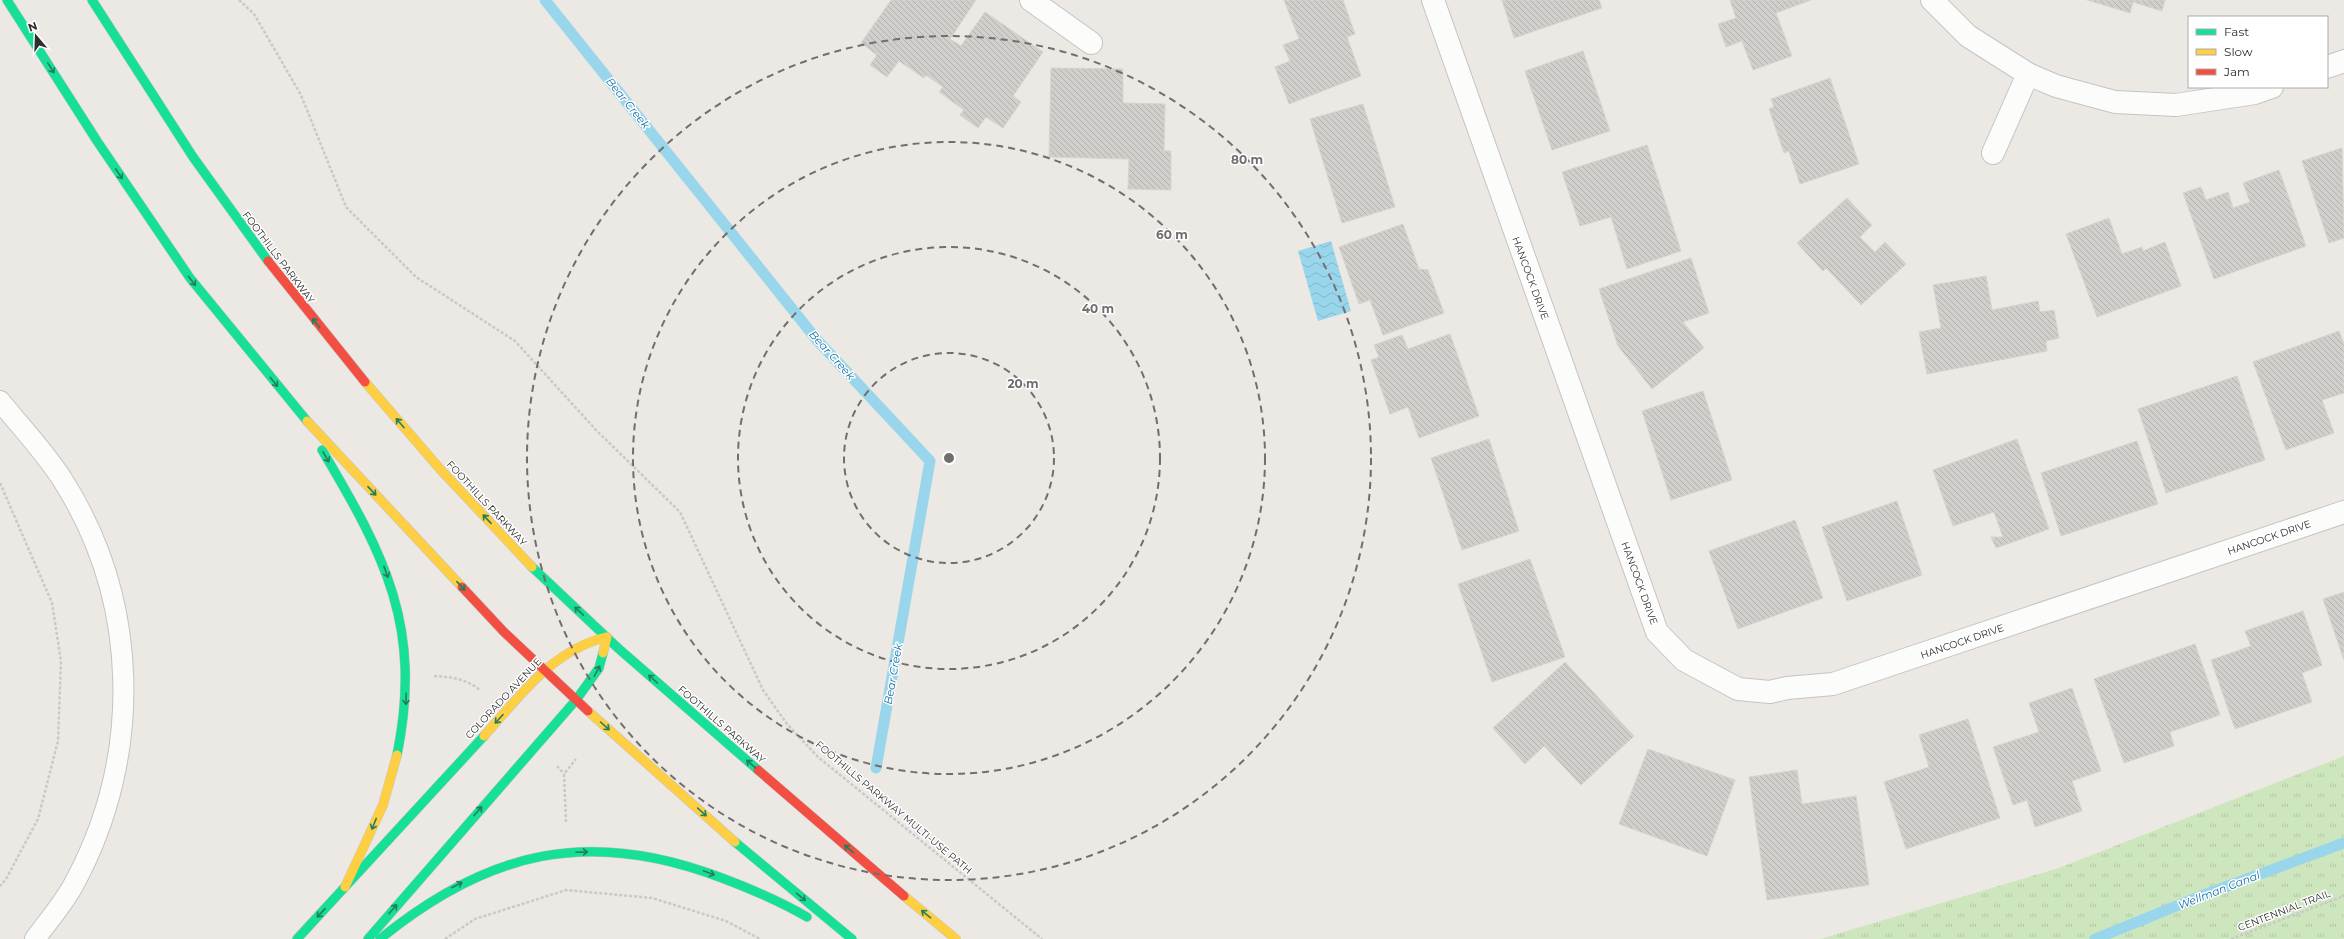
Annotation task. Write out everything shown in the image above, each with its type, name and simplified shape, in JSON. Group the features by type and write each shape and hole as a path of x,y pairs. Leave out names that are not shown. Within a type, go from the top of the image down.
{"main road":[{"path":"7,0 97,141 190,278 298,411 504,632 576,700 747,852 852,939"},
{"name":"FOOTHILLS PARKWAY","path":"92,0 207,178 290,290 352,369 527,562 607,638 878,875 956,939"},
{"path":"298,411 360,514 380,555 395,597 404,635 406,674 405,716 399,751 387,793 345,887"},
{"path":"368,939 576,700 599,668 607,638"},
{"name":"COLORADO AVENUE","path":"297,939 544,669 566,652 588,641 607,638"},
{"path":"380,939 403,919 432,898 461,883 495,869 567,853 608,851 650,857 696,868 786,903 841,939"}],"street":[{"path":"1031,0 1091,43"},
{"name":"HANCOCK DRIVE","path":"1433,0 1657,632 1684,660 1738,689 1770,692 1787,688 1832,684 2344,512"},
{"path":"1932,0 1968,36 2028,74 2056,86 2115,102 2176,106 2256,93 2269,88"},
{"path":"2328,67 2344,61"},
{"path":"1994,153 2028,74"}],"lane":[{"path":"0,401 62,479 93,538 119,623 125,690 119,757 103,822 75,883 35,939"}],"path":[{"name":"FOOTHILLS PARKWAY MULTI-USE PATH","path":"239,0 254,14 301,95 346,207 416,277 515,340 596,430 680,512 763,690 787,724 818,757 1042,939"},
{"path":"0,483 52,603 61,661 58,741 38,819 6,879 0,886"},
{"path":"430,676 451,677 470,683 480,690"},
{"path":"566,828 564,774 576,759"},
{"path":"445,939 475,919 566,890 652,898 726,920 760,939"},
{"name":"CENTENNIAL TRAIL","path":"2231,939 2344,896"}],"green space":[{"path":"2344,756 2344,939 1820,939 2059,868"}],"water":[{"path":"1331,241 1351,311 1318,321 1298,251"}],"building":[{"path":"891,0 976,0 950,39 961,46 985,12 1043,52 1013,96 1021,102 1003,128 986,117 978,128 960,115 964,110 939,92 943,87 926,75 924,78 899,61 887,77 870,65 877,55 861,43"},
{"path":"1284,0 1343,0 1355,34 1347,37 1361,76 1289,104 1275,67 1290,61 1283,45 1299,39"},
{"path":"1502,0 1599,0 1602,8 1514,38"},
{"path":"1730,0 1811,0 1776,13 1792,56 1753,70 1742,41 1726,47 1718,24 1736,18"},
{"path":"2087,0 2165,0 2162,11 2133,2 2130,13"},
{"path":"1583,51 1610,131 1552,150 1525,71"},
{"path":"1051,68 1123,69 1123,103 1165,104 1164,151 1171,151 1171,190 1128,189 1129,159 1049,157"},
{"path":"1830,78 1859,164 1800,184 1789,151 1784,153 1769,109 1774,107 1771,99"},
{"path":"1363,104 1395,207 1342,223 1310,119"},
{"path":"1647,145 1681,251 1627,269 1611,217 1580,226 1562,172"},
{"path":"2342,148 2344,238 2329,243 2302,161"},
{"path":"2279,170 2306,246 2214,279 2183,193 2201,187 2206,200 2228,192 2233,208 2250,202 2243,183"},
{"path":"1847,198 1872,225 1860,237 1875,252 1885,242 1906,264 1861,305 1826,268 1823,271 1797,243"},
{"path":"2109,218 2122,254 2142,247 2143,251 2165,242 2181,286 2097,317 2066,234"},
{"path":"1403,224 1419,269 1428,270 1444,313 1383,335 1370,300 1359,304 1339,247"},
{"path":"1691,258 1709,313 1683,322 1704,348 1652,389 1618,346 1599,289"},
{"path":"1986,276 1992,310 2038,301 2040,312 2054,310 2059,338 2046,341 2047,351 1927,374 1919,332 1941,328 1933,285"},
{"path":"2339,331 2344,344 2344,393 2322,400 2334,433 2286,450 2253,362"},
{"path":"1450,334 1479,416 1419,438 1408,407 1390,414 1371,360 1379,357 1374,345 1402,335 1408,349"},
{"path":"2237,376 2265,460 2166,493 2138,409"},
{"path":"1703,391 1732,480 1671,500 1642,411"},
{"path":"1489,439 1519,531 1462,550 1431,458"},
{"path":"2017,439 2049,529 1996,548 1991,537 2003,537 1994,512 1953,526 1933,470"},
{"path":"2137,441 2158,504 2061,536 2041,473"},
{"path":"1897,501 1922,575 1847,601 1822,527"},
{"path":"1795,520 1823,598 1738,629 1709,551"},
{"path":"1530,559 1565,657 1492,682 1458,584"},
{"path":"2344,592 2344,660 2323,599"},
{"path":"2303,611 2322,665 2302,673 2312,702 2235,729 2211,660 2251,646 2245,631"},
{"path":"2195,644 2220,715 2170,732 2174,746 2124,763 2094,679"},
{"path":"1565,662 1634,736 1581,785 1544,746 1525,764 1493,728"},
{"path":"2072,688 2101,771 2072,781 2082,811 2035,827 2027,800 2013,805 1993,747 2039,732 2029,703"},
{"path":"1968,719 2000,818 1906,849 1884,782 1929,767 1919,735"},
{"path":"1648,749 1735,780 1707,856 1619,824"},
{"path":"1797,770 1802,804 1856,796 1869,885 1767,900 1749,777"}],"waterway":[{"name":"Bear Creek","path":"545,0 817,340 930,461 876,768"},
{"name":"Wellman Canal","path":"2095,939 2201,896 2344,843"}],"traffic: fast":[{"path":"7,0 97,141 190,278 307,421"},
{"path":"92,0 193,157 268,261"},
{"path":"322,450 364,524 380,559 393,594 401,630 405,668 404,709 397,755"},
{"path":"532,567 619,649 758,770"},
{"path":"368,939 576,700 599,668 603,653"},
{"path":"297,939 484,736"},
{"path":"735,842 852,939"},
{"path":"380,939 420,909 460,885 501,868 542,856 584,852 628,854 674,862 744,886 807,917"}],"traffic: slow":[{"path":"365,382 440,469 532,567"},
{"path":"307,421 462,587"},
{"path":"484,736 538,676 553,663 587,643 607,637 603,653"},
{"path":"588,711 735,842"},
{"path":"345,887 383,805 397,755"},
{"path":"904,896 956,939"}],"traffic: jam":[{"path":"268,261 365,382"},
{"path":"462,587 504,632 588,711"},
{"path":"758,770 904,896"}]}
